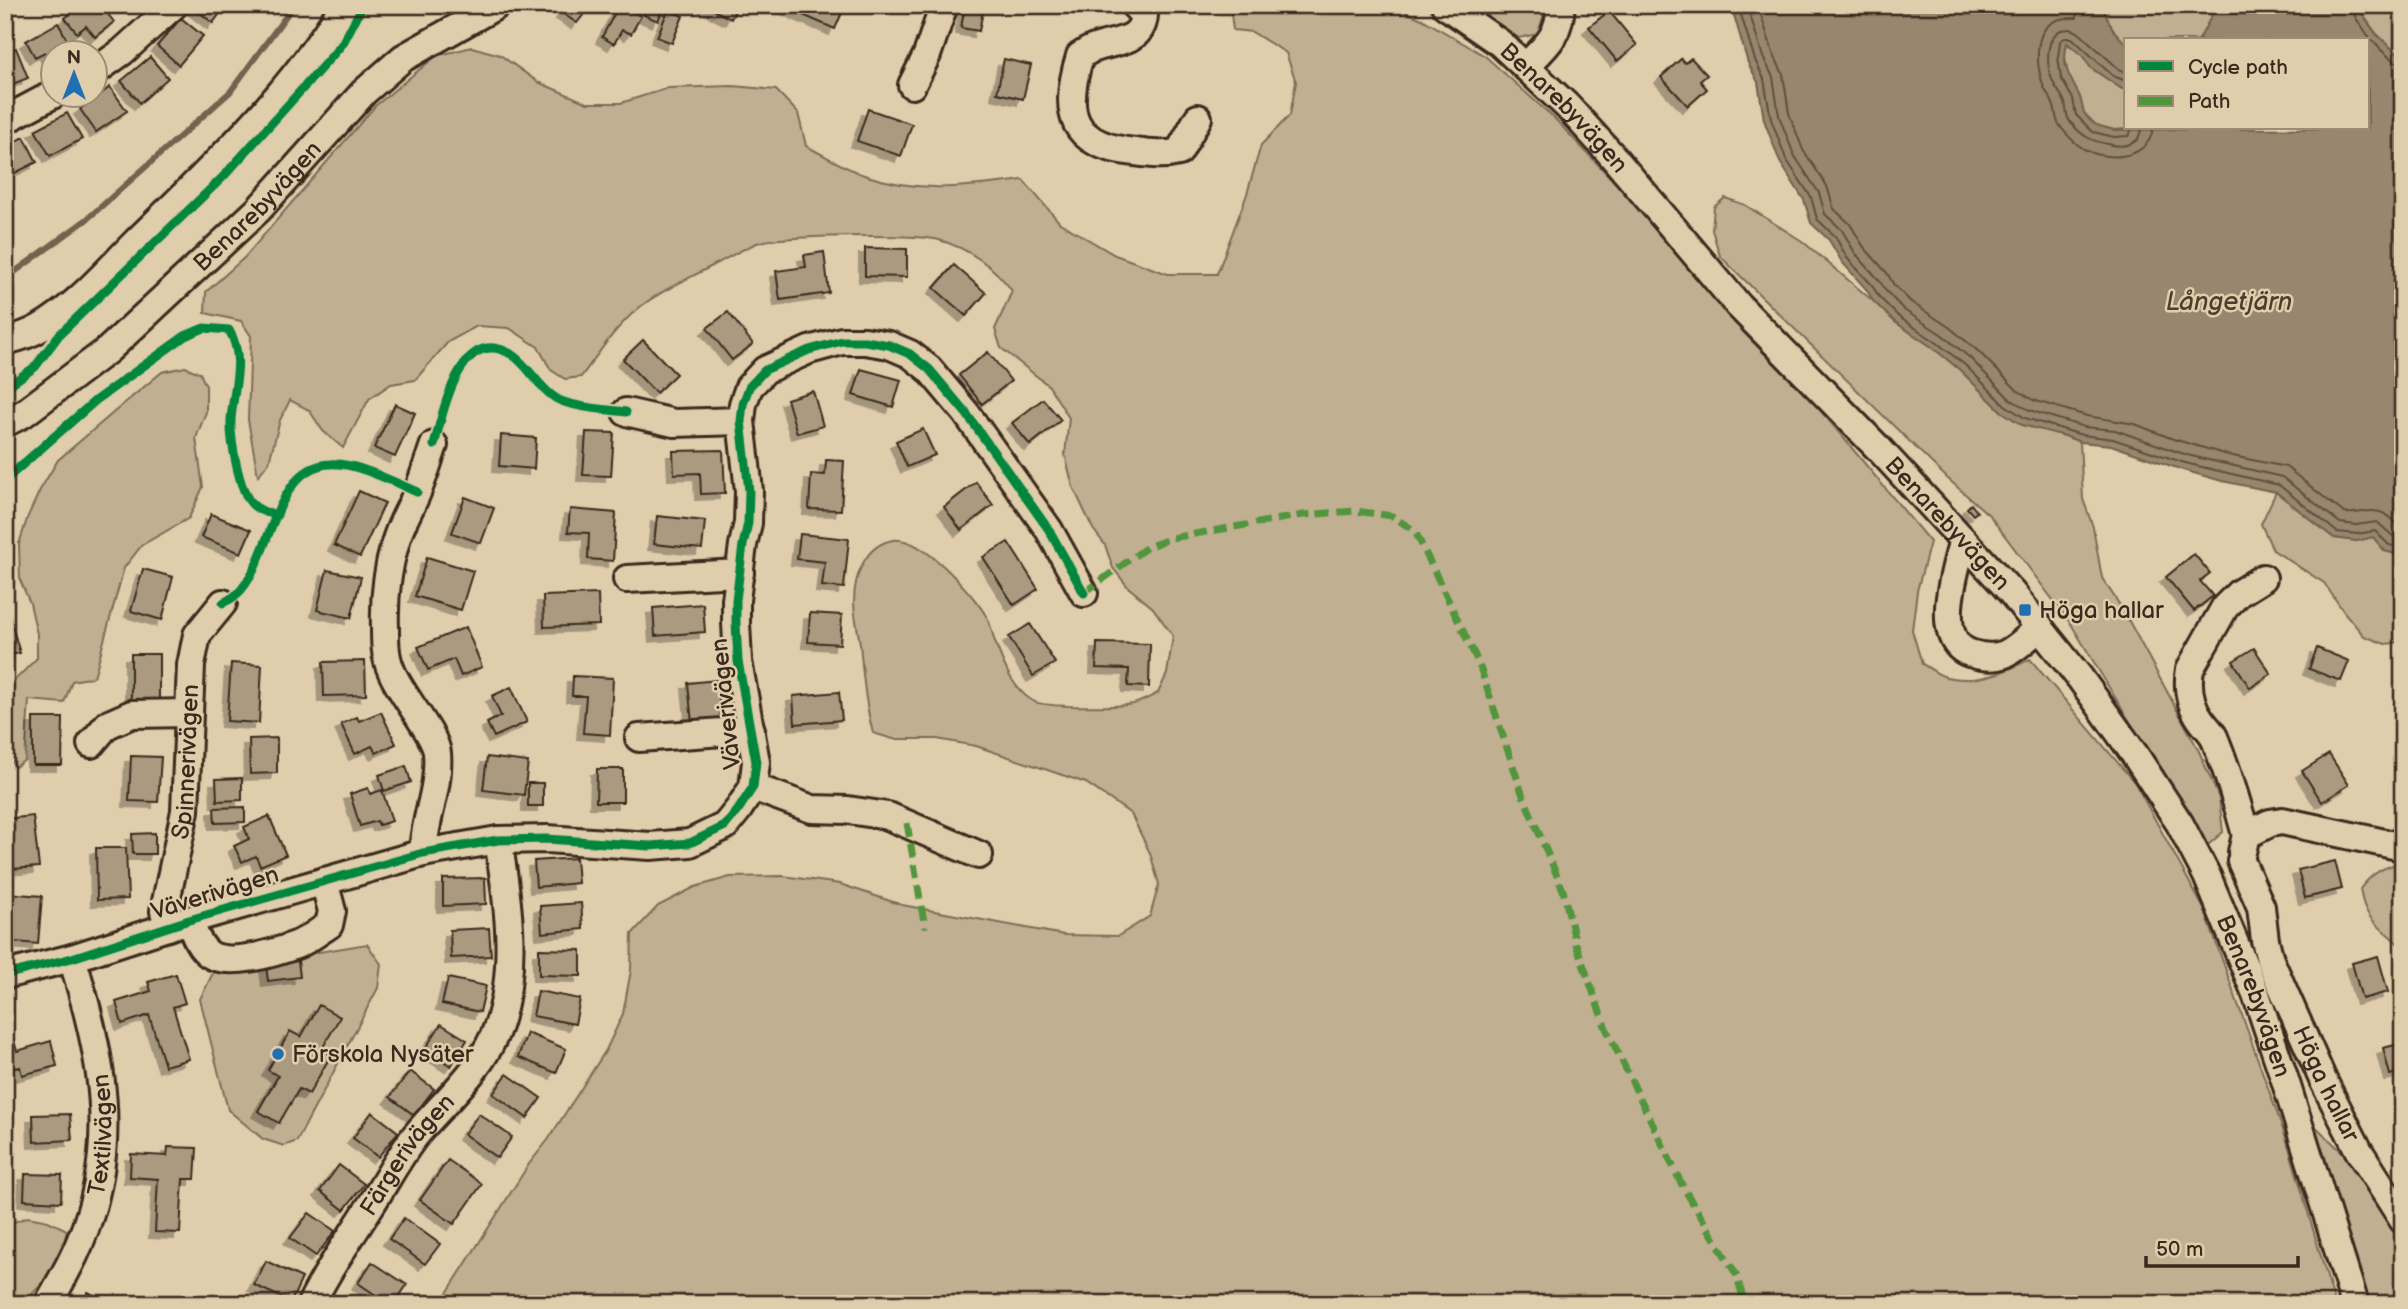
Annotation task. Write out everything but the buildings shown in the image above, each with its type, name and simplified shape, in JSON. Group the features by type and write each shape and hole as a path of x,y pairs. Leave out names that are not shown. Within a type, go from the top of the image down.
{"street":[{"path":"108,62 174,5"},
{"path":"5,341 40,328 71,306 175,204 276,99 310,58 344,5"},
{"name":"Benarebyvägen","path":"5,435 14,419 108,349 249,218 364,92 403,58 497,5"},
{"path":"912,85 928,55 944,5"},
{"path":"1134,5 1144,15 1137,34 1080,56 1073,76 1074,121 1081,133 1094,142 1124,151 1168,155 1178,152 1198,118"},
{"name":"Benarebyvägen","path":"1445,5 1500,43 1567,106 1739,306 1964,540 2040,627 2136,755 2180,824 2207,876 2256,994 2355,1304"},
{"path":"1526,66 1557,32 1561,5"},
{"path":"5,120 38,102"},
{"name":"Väverivägen","path":"5,975 72,958 424,853 498,840 547,839 650,846 690,843 725,826 752,787 756,762 738,662 736,600 750,491 741,421 743,404 749,387 765,370 809,349 842,341 889,345 910,354 929,369 973,424 1049,530 1084,593"},
{"path":"626,412 674,423 741,421"},
{"path":"424,853 424,835 435,793 436,750 426,728 403,696 389,668 385,619 387,581 395,542 434,445"},
{"path":"1964,540 1952,581 1949,626 1954,641 1968,653 1994,656 2007,653 2040,627"},
{"path":"627,579 740,573"},
{"path":"2207,876 2233,868 2241,861 2246,835 2213,735 2199,718 2191,701 2190,669 2225,607 2239,593 2263,578"},
{"name":"Spinnerivägen","path":"179,924 164,911 185,811 191,665 197,635 223,603"},
{"path":"91,744 107,725 132,714 189,713"},
{"path":"639,738 751,730"},
{"path":"752,787 812,809 869,812 888,816 979,855"},
{"path":"2246,835 2270,823 2294,822 2403,847"},
{"name":"Färgerivägen","path":"311,1304 323,1278 414,1138 484,1055 498,1026 509,964 505,886 498,840"},
{"name":"Höga hallar","path":"2241,861 2261,907 2270,960 2323,1080 2359,1151 2403,1220"},
{"path":"179,924 210,954 225,959 247,959 297,945 329,925 332,911 324,881"},
{"name":"Textilvägen","path":"48,1304 80,1242 99,1181 106,1119 103,1080 72,958"}],"shaded area":[{"path":"1230,5 1390,5 1422,19 1485,56 1554,118 1640,209 1821,411 1930,542 1917,591 1912,630 1922,664 1943,676 1968,679 2000,673 2030,659 2135,783 2204,909 2287,1141 2335,1304 440,1304 606,1050 623,1014 631,970 632,934 658,906 695,887 730,877 783,876 840,884 902,905 1064,935 1118,936 1150,916 1159,884 1150,853 1131,814 1086,783 976,746 937,739 893,739 873,733 866,700 854,602 859,572 875,548 893,540 904,541 917,546 945,567 987,617 1009,674 1019,689 1033,701 1051,705 1125,705 1152,696 1158,693 1167,674 1173,636 1153,608 1128,587 1113,568 1105,545 1093,529 1073,487 1065,455 1069,418 1049,386 1001,348 995,329 1012,291 989,266 970,253 939,240 877,236 791,238 757,243 666,290 640,307 616,331 581,377 565,379 551,370 538,347 509,328 477,326 448,342 415,380 391,384 369,399 343,448 323,431 309,410 290,400 280,420 269,462 258,476 248,420 251,336 241,321 205,313 206,292 245,257 375,106 436,56 472,47 500,55 538,82 587,103 621,103 668,88 733,86 776,90 798,113 806,146 857,172 885,181 924,187 962,187 1023,180 1060,223 1115,255 1168,274 1217,274 1247,194 1261,145 1290,115 1296,82 1286,53 1252,32 1233,30"},
{"path":"1468,5 1546,7 1538,34 1519,38"},
{"path":"2101,5 2217,5 2200,38 2124,38 2124,42 2113,30"},
{"path":"2356,5 2403,5 2403,59 2376,33"},
{"path":"2066,43 2082,55 2091,68 2122,89 2124,87 2124,129 2114,130 2096,125 2082,111 2080,97 2068,77"},
{"path":"1725,198 1745,205 1802,241 1895,322 1960,370 2001,411 2080,442 2083,499 2093,527 2102,578 2123,610 2198,749 2219,798 2223,832 2208,845 2195,837 2179,804 2071,624 1990,516 1947,478 1720,256 1712,230 1714,207"},
{"path":"185,367 200,373 206,386 206,412 196,438 203,487 189,518 142,545 124,568 94,677 72,681 64,703 29,700 25,760 15,767 5,751 5,710 13,682 37,658 37,634 30,603 20,580 19,544 28,516 58,460 162,372"},
{"path":"2276,492 2334,538 2357,541 2373,537 2385,551 2403,556 2403,642 2385,644 2364,636 2324,583 2273,550 2261,524"},
{"path":"2403,862 2403,949 2370,918 2360,889 2378,871"},
{"name":"Förskola Nysäter","path":"367,944 381,964 378,988 297,1141 284,1146 263,1139 228,1110 200,999 215,969"},
{"path":"2305,1116 2344,1154 2403,1246 2403,1304 2366,1304"},
{"path":"28,1217 48,1221 67,1230 64,1244 57,1264 40,1286 22,1304 5,1304 5,1225"}],"water":[{"name":"Långetjärn","path":"1731,5 2101,5 2113,30 2124,42 2124,87 2122,89 2091,68 2082,55 2067,43 2065,52 2069,76 2086,115 2095,124 2114,130 2370,130 2370,38 2200,38 2217,5 2356,5 2376,34 2403,59 2403,556 2385,551 2373,537 2357,541 2334,538 2276,492 2183,470 2111,445 2080,442 2022,425 2001,411 1960,370 1895,322 1873,301 1867,290 1842,262 1829,240 1811,223 1804,200 1780,162 1764,120 1758,82 1748,63"}],"waterway":[{"path":"5,279 86,220 230,92 294,5"}],"marked path":[{"path":"1084,593 1147,547 1172,538 1303,515 1356,511 1392,516 1415,531 1479,664 1522,793 1563,890 1576,944 1605,1026 1683,1187 1736,1274 1745,1304"},
{"path":"907,823 925,928"}],"cycle path":[{"path":"5,388 35,367 59,335 223,177 343,43 363,5"},
{"path":"5,480 96,400 185,336 204,328 229,330 238,363 231,429 239,477 252,504 277,515"},
{"path":"5,975 72,958 189,920 423,853 498,840 547,839 650,846 690,843 725,826 753,787 756,762 738,661 736,623 736,600 748,523 749,491 741,421 743,404 749,387 765,370 809,350 842,341 865,341 889,345 910,354 929,369 966,413 1049,530 1084,593"},
{"path":"434,445 456,377 466,361 478,351 493,348 511,354 544,389 563,402 626,412"},
{"path":"223,603 237,594 248,580 284,498 296,481 311,469 330,464 351,466 417,492"}],"place":[{"name":"Höga hallar","path":"2025,610"},
{"name":"Förskola Nysäter","path":"278,1054"}]}
